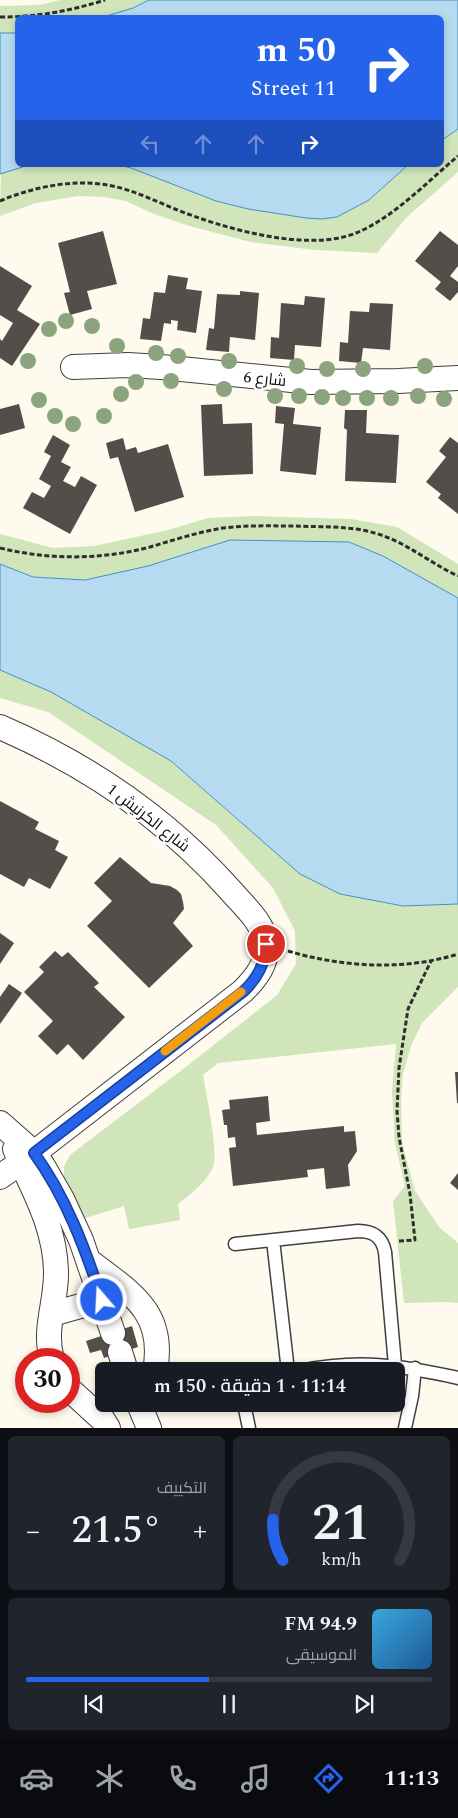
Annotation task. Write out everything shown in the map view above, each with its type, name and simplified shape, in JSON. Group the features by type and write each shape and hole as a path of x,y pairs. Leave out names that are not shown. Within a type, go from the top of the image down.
{"street":[{"name":"شارع 6","path":"73,367 161,366 312,382 372,382 458,378"},
{"name":"شارع الكرنيش 1","path":"0,726 36,742 95,776 137,804 176,836 212,870 254,918 266,944"},
{"path":"0,1177 244,991 261,970 266,944"},
{"path":"4,1127 27,1158 51,1231 56,1272 56,1293 49,1329 50,1348"},
{"path":"27,1158 43,1166 75,1226 120,1352"},
{"path":"89,1262 130,1292 143,1305 151,1321 156,1338 156,1362"},
{"path":"52,1314 130,1292"},
{"path":"80,1399 103,1420 108,1428"}],"lane":[{"path":"235,1244 368,1231 377,1235 383,1243 395,1362"},
{"path":"274,1240 287,1362"},
{"path":"405,1366 458,1378"},
{"path":"405,1428 412,1396 415,1368"},
{"path":"246,1412 249,1428"}],"path":[{"path":"45,15 75,10 105,0"},
{"path":"0,17 15,16"},
{"path":"0,201 47,187 68,183 109,185 129,190 174,209 229,227 285,238 314,241 354,234 372,226 458,156"},
{"path":"0,548 24,554 48,556 97,556 148,547 224,528 249,526 345,528 367,531 389,538 410,547 458,576"},
{"path":"266,944 299,954 340,962 390,964 431,961 458,954"},
{"path":"383,1243 415,1240 410,1194 398,1137 399,1068 408,1009 431,961"}],"green space":[{"path":"60,0 149,0 133,8 110,15 15,15 15,33 0,33 0,6 39,5"},
{"path":"458,129 458,172 407,217 377,253 315,250 250,242 186,225 154,214 126,201 104,197 78,196 36,203 0,216 1,173 22,167 127,167 216,201 248,209 306,218 322,219 337,217 369,200 406,167 444,167 444,139"},
{"path":"252,516 351,519 397,527 458,564 458,598 383,556 349,542 230,540 148,566 85,580 33,577 0,564 0,534 53,548 94,546 168,530 208,518"},
{"path":"0,670 51,692 171,761 241,823 340,894 403,906 458,904 458,987 422,1023 411,1046 403,1074 401,1100 402,1143 415,1191 439,1227 458,1243 458,1303 404,1303 393,1201 405,1186 395,1144 392,1091 396,1044 218,1063 203,1075 213,1136 213,1167 202,1183 178,1204 180,1220 129,1229 124,1206 83,1219 64,1179 64,1166 70,1155 277,995 296,964 295,931 273,888 216,825 48,712 0,698"}],"water":[{"path":"149,0 458,0 458,129 444,139 444,15 110,15 133,8"},
{"path":"0,33 15,33 15,167 23,167 0,174"},
{"path":"127,167 406,167 369,200 337,217 322,219 248,209 216,201"},
{"path":"230,540 349,542 383,556 458,598 458,904 403,906 340,894 300,874 171,761 51,692 0,670 0,564 33,577 85,580 148,566"}],"building":[{"path":"103,231 117,284 87,291 92,309 70,315 64,293 70,292 58,243"},
{"path":"440,231 458,245 458,266 450,276 458,282 458,292 450,301 435,289 441,282 415,261"},
{"path":"0,266 32,286 17,310 40,324 12,366 0,358 0,339 2,341 13,323 0,315"},
{"path":"168,275 188,278 186,289 202,291 196,333 177,330 178,321 171,320 171,324 164,323 161,341 140,339 143,318 150,319 154,292 165,293"},
{"path":"240,291 259,293 255,340 230,337 229,352 206,350 209,328 214,329 217,294 240,295"},
{"path":"305,296 325,298 321,347 295,345 294,360 270,358 271,337 279,338 281,303 304,305"},
{"path":"370,303 393,304 390,350 363,348 361,363 339,361 340,342 348,343 350,311 369,312"},
{"path":"19,404 25,428 0,435 0,409"},
{"path":"222,404 223,424 252,423 253,474 204,476 201,405"},
{"path":"276,406 295,408 293,424 321,427 316,475 280,471 284,424 275,423"},
{"path":"345,410 367,410 366,433 399,435 396,483 345,481 347,430 344,428"},
{"path":"53,435 70,445 61,462 71,467 63,481 75,487 81,476 97,485 70,534 23,508 32,492 44,498 51,486 39,479 51,456 44,452"},
{"path":"450,437 458,443 458,514 438,498 441,494 426,482 446,457 439,451"},
{"path":"123,438 126,450 136,447 138,453 168,444 184,497 135,512 118,457 110,459 106,443"},
{"path":"0,801 39,822 35,829 59,841 55,850 68,857 50,889 29,878 24,887 0,874"},
{"path":"120,857 151,883 170,886 181,894 184,909 173,923 193,946 149,988 87,926 112,901 94,883"},
{"path":"0,933 14,943 0,964"},
{"path":"55,951 62,957 68,952 99,983 94,987 125,1017 83,1060 68,1044 57,1055 38,1036 53,1021 24,992 44,972 39,967"},
{"path":"9,984 22,993 0,1024 0,997"},
{"path":"455,1072 458,1072 458,1103 457,1103"},
{"path":"268,1096 270,1121 256,1123 257,1135 344,1126 344,1132 355,1131 357,1151 348,1165 350,1186 326,1189 324,1168 307,1170 308,1177 233,1186 229,1148 236,1147 235,1137 228,1138 227,1125 224,1125 222,1110 230,1109 229,1100"},
{"path":"458,1173 458,1190 450,1183"},
{"path":"132,1326 138,1347 104,1358 101,1350 90,1353 86,1341"}],"slow traffic":[{"path":"165,1051 241,992"}],"route":[{"path":"102,1300 72,1219 34,1153 244,991 261,970 266,944"}]}
